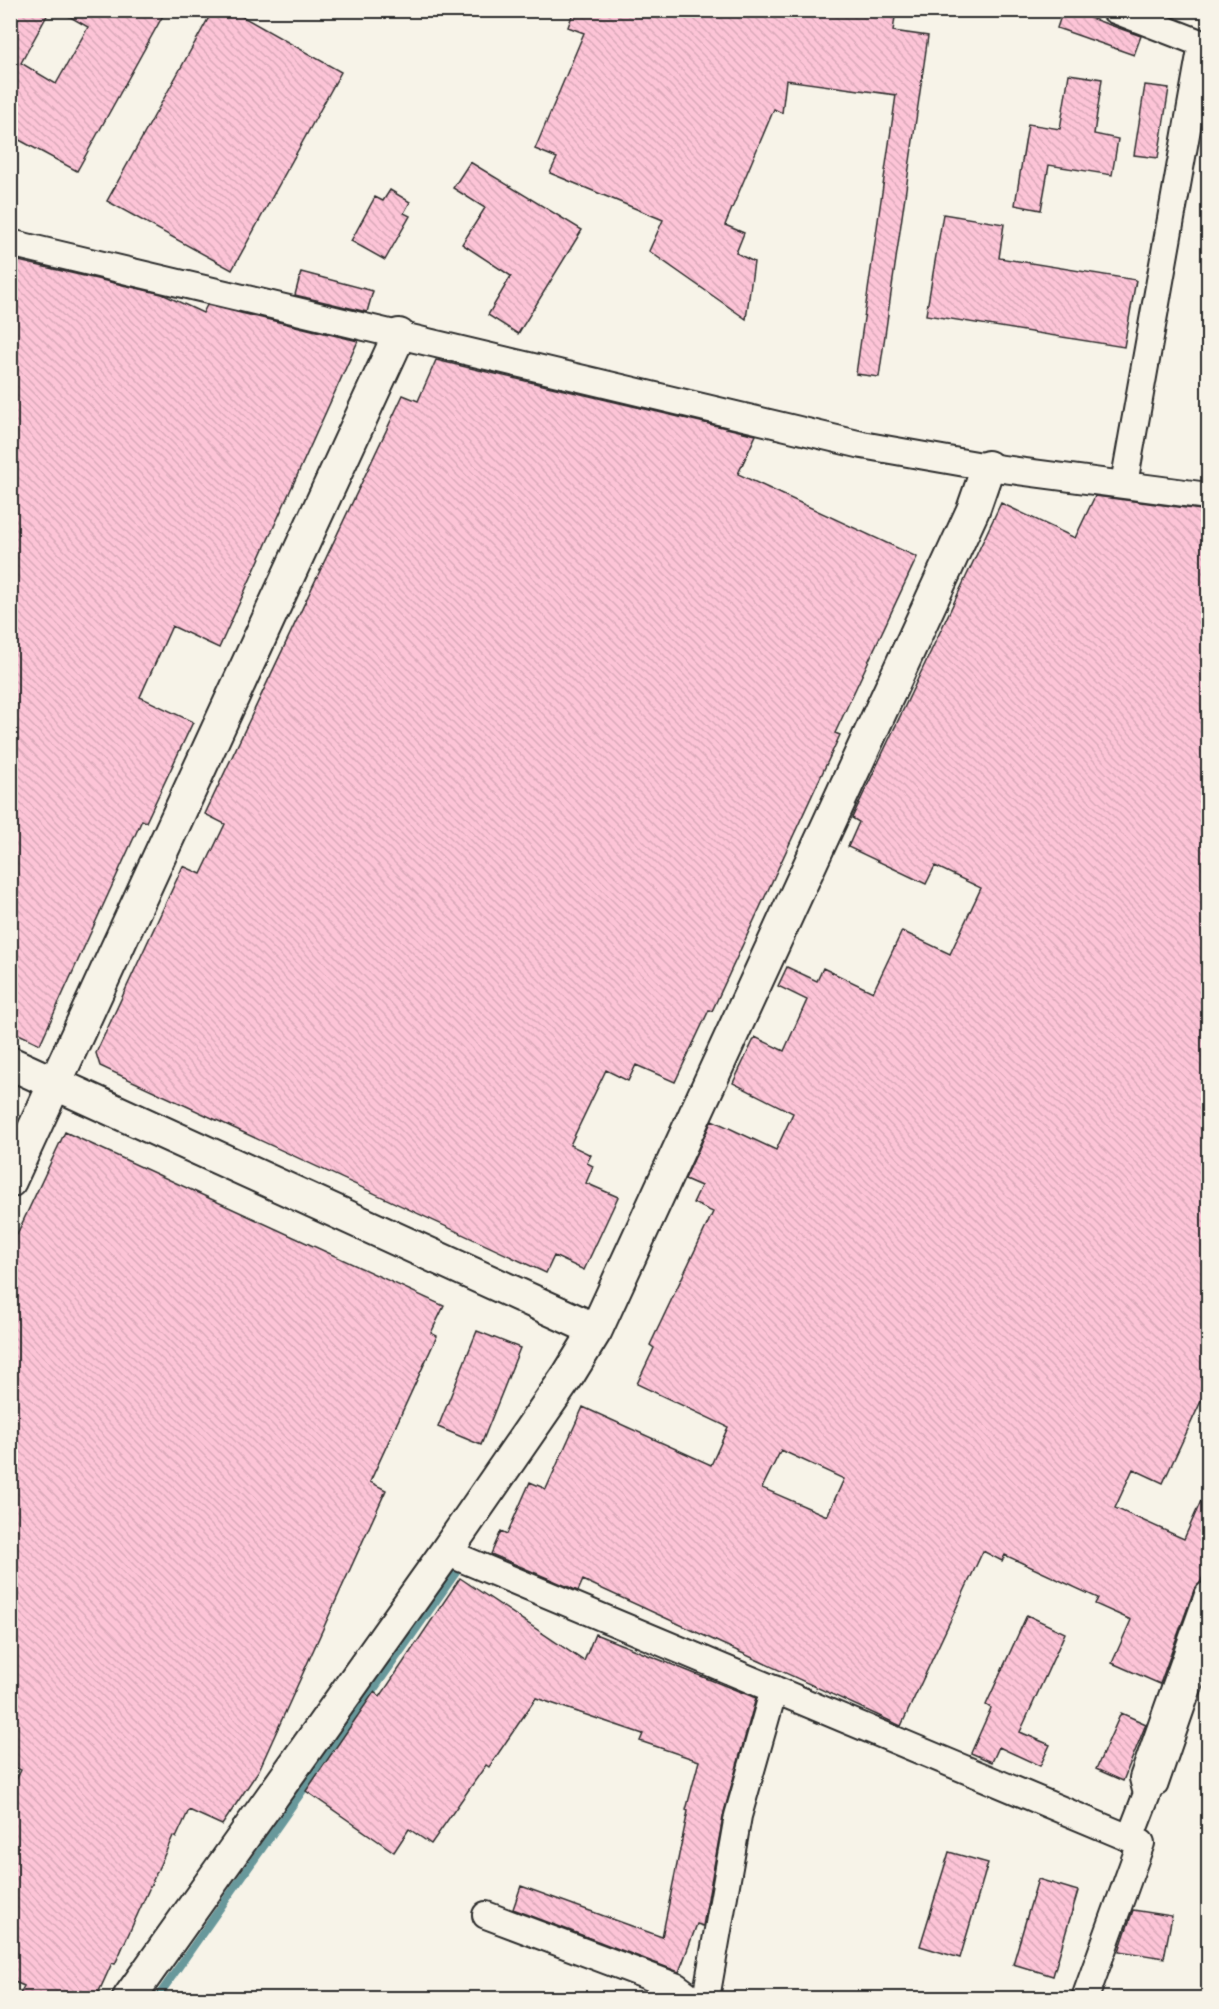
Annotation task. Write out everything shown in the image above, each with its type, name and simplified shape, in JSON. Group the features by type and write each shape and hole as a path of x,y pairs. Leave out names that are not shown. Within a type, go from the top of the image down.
{"street":[{"path":"1115,10 1205,45 1124,484"},
{"path":"10,243 862,445 988,467 1209,496"},
{"path":"10,1181 399,335"},
{"path":"129,1998 446,1552 569,1374 596,1330 973,510 988,467"},
{"path":"10,1063 596,1330"},
{"path":"446,1552 772,1696 1141,1843 1085,1998"},
{"path":"1130,1838 1147,1794 1143,1778 1209,1595"},
{"path":"706,1998 738,1816 772,1696"},
{"path":"486,1915 677,1987 692,1998"}],"lane":[{"path":"1147,1794 1160,1787 1209,1648"}],"building":[{"path":"10,10 50,10 21,63 56,84 88,27 58,10 166,10 77,171 10,135"},
{"path":"213,10 231,10 341,72 232,270 107,201"},
{"path":"574,10 896,10 893,31 928,36 879,377 856,374 896,95 786,80 782,113 774,109 725,225 744,233 736,253 754,262 746,319 649,251 663,220 550,173 557,158 535,149 584,33 568,27"},
{"path":"1063,10 1141,36 1134,55 1057,28"},
{"path":"1069,74 1102,79 1094,134 1118,139 1112,175 1049,165 1041,210 1015,205 1028,124 1060,129"},
{"path":"1145,85 1169,88 1158,158 1134,155"},
{"path":"470,162 582,230 518,334 488,315 511,276 462,244 485,208 453,188"},
{"path":"390,190 410,202 404,213 410,216 385,260 351,241 375,197 383,201"},
{"path":"943,214 1004,224 999,258 1136,280 1124,347 926,315"},
{"path":"10,259 162,294 203,313 207,305 358,341 219,648 172,626 140,697 193,722 146,822 142,820 40,1044 10,1030"},
{"path":"301,272 373,291 367,312 295,295"},
{"path":"436,360 756,435 738,474 917,557 835,733 840,735 712,1011 709,1010 675,1082 636,1065 628,1081 606,1070 570,1145 591,1155 587,1163 593,1166 586,1183 618,1197 584,1270 554,1256 546,1273 100,1066 96,1053 183,866 201,874 225,824 205,814 403,395 418,401"},
{"path":"1095,496 1209,511 1209,1384 1163,1483 1133,1469 1115,1508 1184,1539 1209,1483 1209,1564 1194,1590 1160,1684 1112,1663 1131,1620 1095,1604 1098,1598 1005,1555 1002,1561 983,1551 901,1726 583,1580 578,1591 491,1554 501,1531 507,1534 530,1482 546,1489 583,1407 711,1465 728,1427 637,1384 654,1348 650,1345 713,1212 693,1203 701,1186 685,1179 712,1120 776,1150 793,1113 733,1083 755,1037 784,1051 807,1000 778,986 787,967 817,981 823,968 873,992 902,931 950,954 981,888 935,866 926,884 848,847 859,822 852,818 1001,503 1075,538","holes":["781,1450 844,1479 827,1516 762,1488"]},
{"path":"65,1132 444,1306 431,1333 437,1336 370,1482 386,1490 259,1770 222,1825 189,1810 176,1838 173,1836 115,1964 112,1963 96,1998 18,1998 24,1986 10,1980 10,1792 21,1770 10,1765 10,1249"},
{"path":"477,1331 520,1348 481,1445 438,1427"},
{"path":"460,1578 584,1661 595,1634 756,1698 724,1812 703,1926 697,1924 679,1972 513,1909 521,1886 662,1937 688,1811 686,1810 699,1761 640,1741 643,1734 536,1698 489,1767 486,1765 431,1844 409,1829 394,1852 306,1791 374,1692 380,1697"},
{"path":"1027,1615 1065,1633 1020,1732 1050,1745 1040,1766 999,1747 992,1762 971,1753 991,1708 986,1705"},
{"path":"1121,1713 1146,1724 1123,1781 1096,1769"},
{"path":"949,1852 988,1863 960,1958 920,1946"},
{"path":"1038,1879 1078,1891 1053,1976 1013,1964"},
{"path":"1133,1910 1172,1916 1164,1958 1119,1951"}],"waterway":[{"path":"157,1998 462,1564 465,1565"}]}
